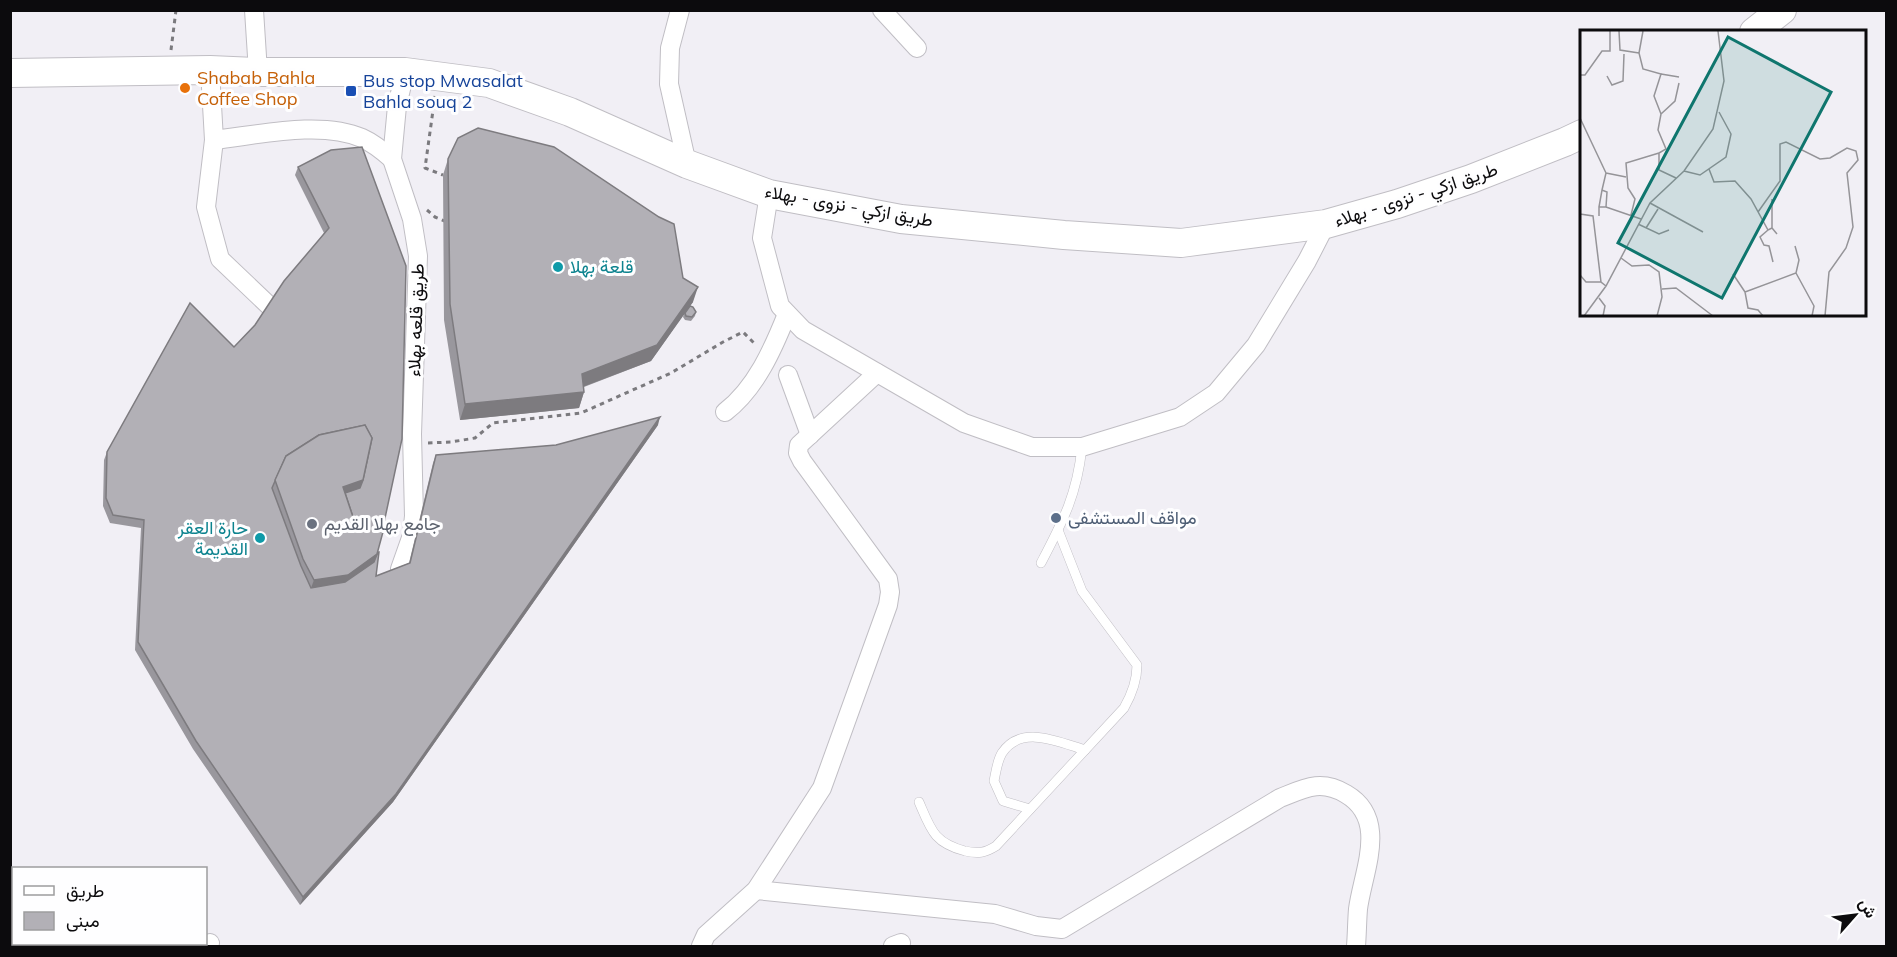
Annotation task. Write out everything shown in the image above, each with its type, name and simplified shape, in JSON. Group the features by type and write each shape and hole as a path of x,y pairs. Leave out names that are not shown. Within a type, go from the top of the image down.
{"main road":[{"path":"1757,30 1782,10"},
{"name":"طريق ازكي - نزوى - بهلاء","path":"10,73 168,70 405,72 489,83 570,112 687,164 770,194 901,219 1064,236 1181,243 1326,224 1397,204 1471,179 1580,135"}],"street":[{"path":"254,10 258,72"},
{"path":"680,10 670,48 669,84 687,164"},
{"path":"882,10 917,48"},
{"path":"210,70 214,140 206,207 220,259 283,319"},
{"name":"طريق قلعه بهلاء","path":"400,569 409,543 414,516 412,443 418,256 412,219 392,159 397,106 405,72"},
{"path":"214,140 307,129 326,129 362,138 392,159"},
{"path":"770,194 762,238 780,306 803,330 964,423 1032,447 1082,447 1180,417 1216,393 1256,345 1307,261 1326,224"},
{"path":"724,412 743,394 769,356 787,314"},
{"path":"700,946 706,934 756,890 822,788 888,605 890,592 888,579 798,453 799,445 877,373"},
{"path":"788,375 810,435"},
{"path":"756,890 995,914 1036,926 1062,930 1280,798 1306,787 1333,786 1355,800 1369,822 1371,849 1358,909 1356,946"}],"lane":[{"path":"1041,563 1074,493 1082,447"},
{"path":"919,802 937,838 949,847 976,854 987,852 996,846 1124,708 1137,676 1137,665 1082,591 1058,530"},
{"path":"1030,809 1004,801 994,781 1000,755 1011,742 1023,738 1046,738 1085,750"}],"path":[{"path":"168,70 176,10"},
{"path":"437,76 425,168 443,175"},
{"path":"412,443 459,441 475,438 493,423 581,413 671,373 743,332 769,356"}],"building":[{"name":"قلعة بهلا","path":"478,128 554,147 659,217 674,224 683,278 698,287 657,345 582,374 584,392 465,404 450,304 448,159 458,138"},
{"name":"حارة العقر القديمة","path":"362,147 406,266 402,439 382,532 357,529 345,493 360,488 363,480 372,438 365,425 319,435 286,456 272,488 311,588 345,582 374,562 378,552 376,576 410,563 436,455 556,445 660,417 396,794 303,897 196,741 138,642 144,520 113,515 106,498 107,452 190,303 234,347 255,325 284,281 329,228 298,167 331,150"},
{"path":"690,306 696,312 692,317 686,316 685,313"},
{"name":"جامع بهلا القديم","path":"365,425 372,438 363,480 343,487 357,529 383,532 377,554 348,575 314,580 303,559 275,480 286,456 319,435"}],"place":[{"name":"Shabab Bahla Coffee Shop","path":"185,88"},
{"name":"Bus stop Mwasalat Bahla souq 2","path":"351,91"},
{"name":"قلعة بهلا","path":"558,267"},
{"name":"مواقف المستشفى","path":"1056,518"},
{"name":"جامع بهلا القديم","path":"312,524"},
{"name":"حارة العقر القديمة","path":"260,538"}]}
